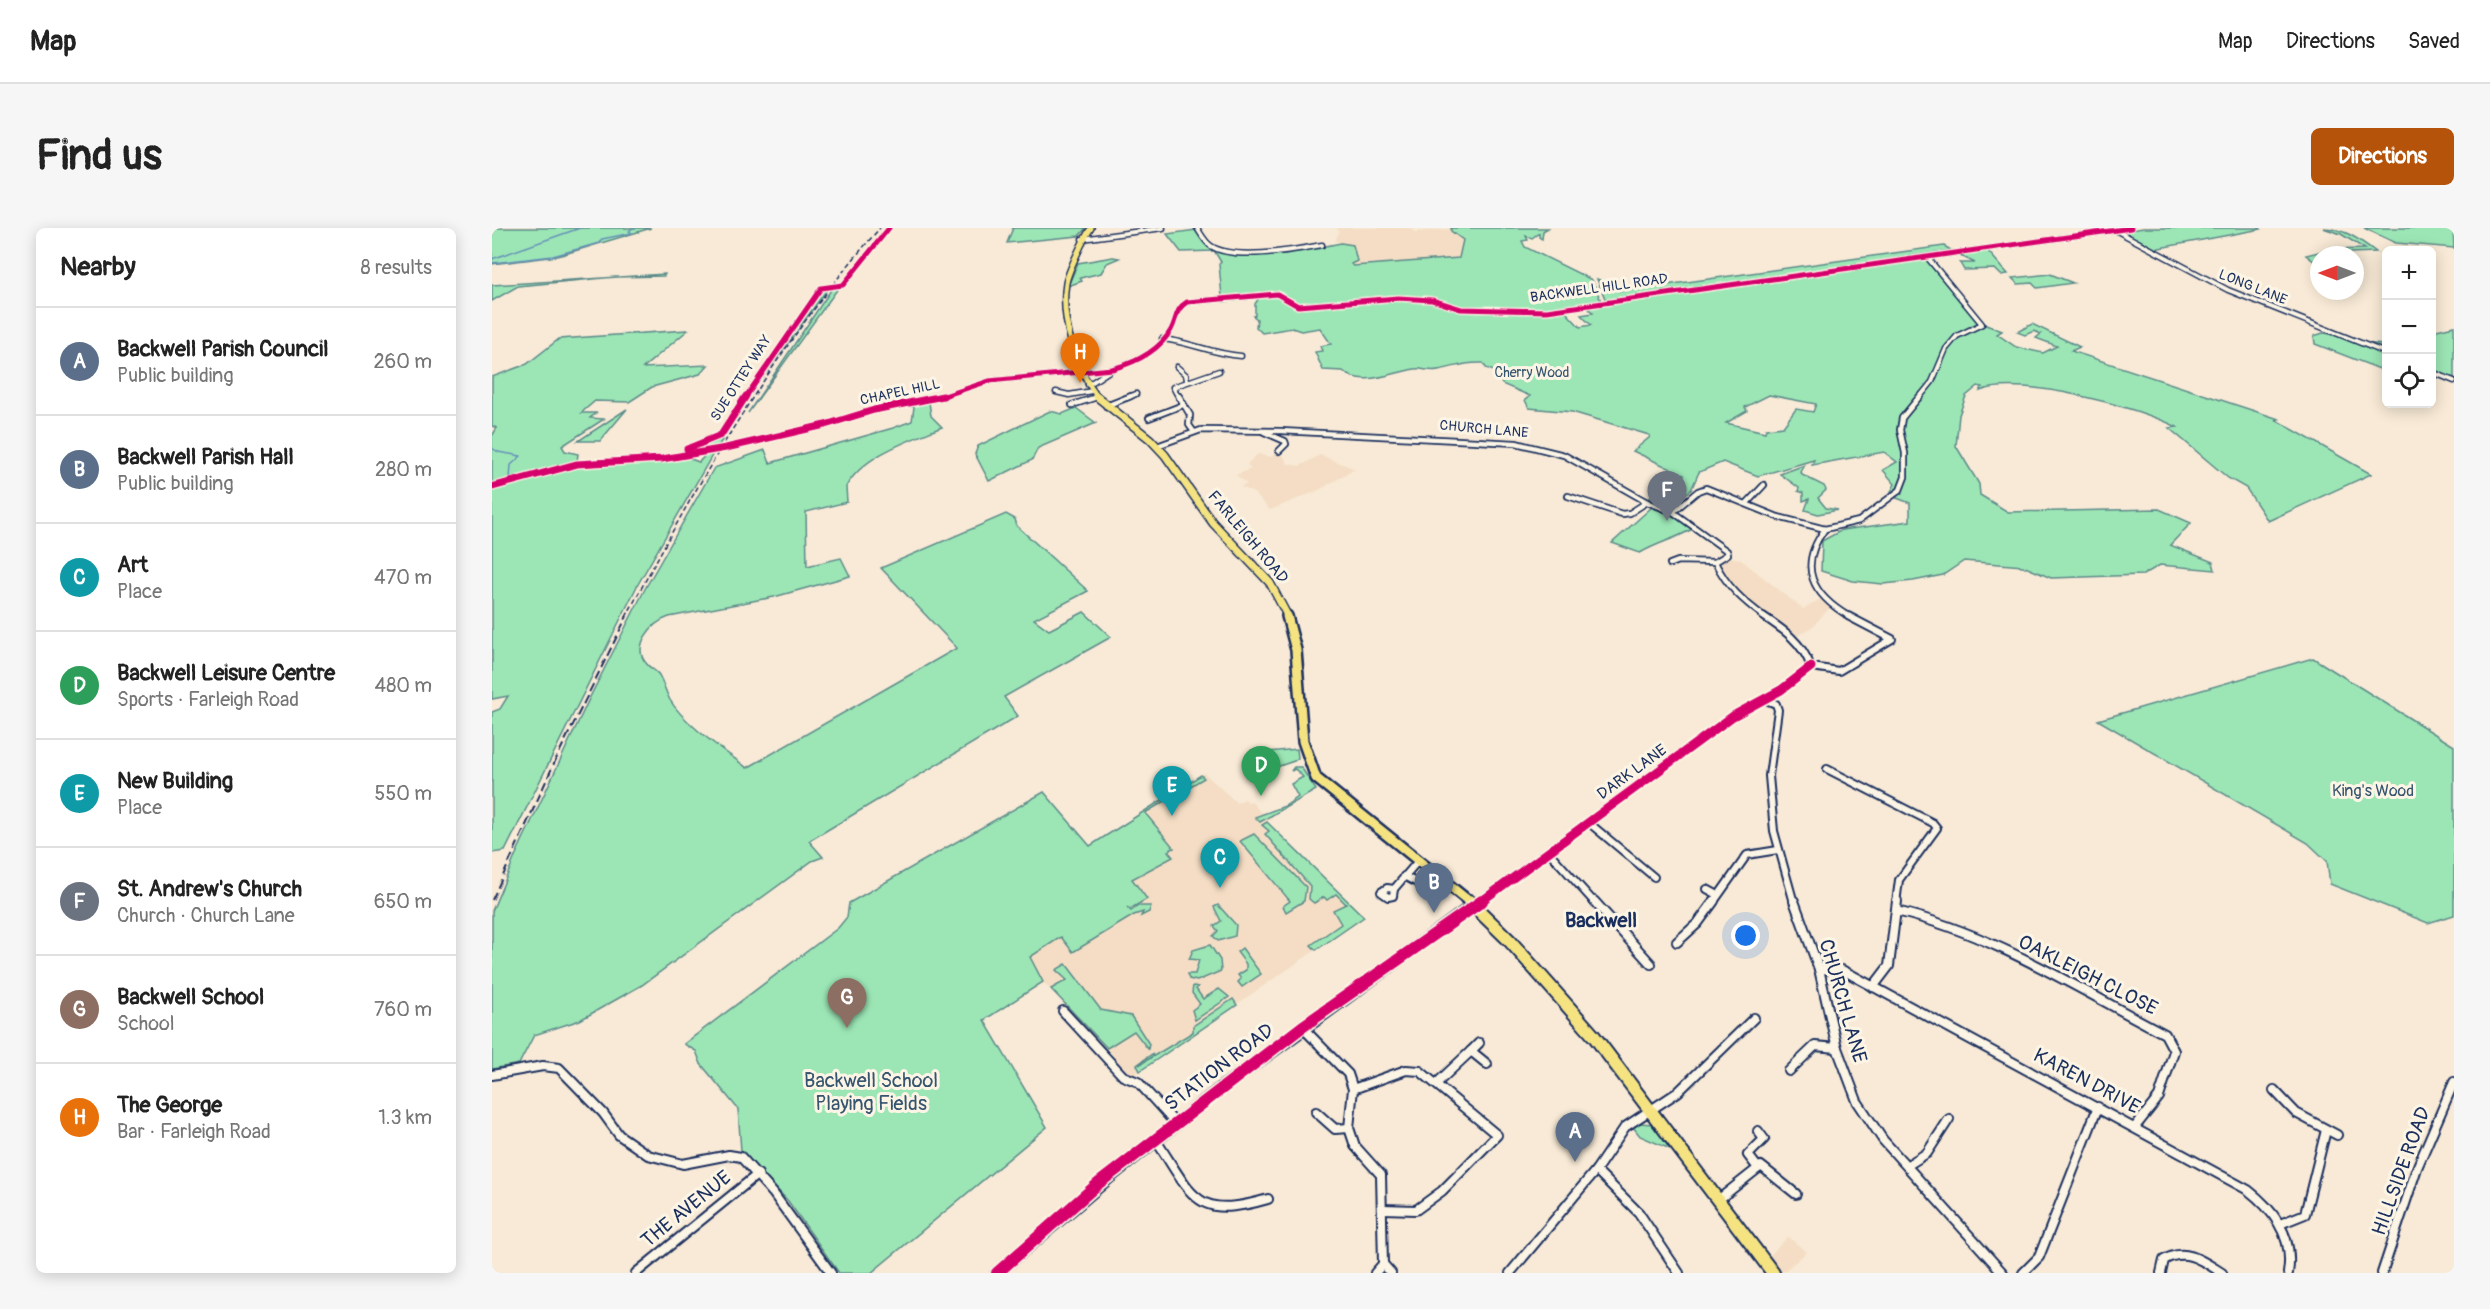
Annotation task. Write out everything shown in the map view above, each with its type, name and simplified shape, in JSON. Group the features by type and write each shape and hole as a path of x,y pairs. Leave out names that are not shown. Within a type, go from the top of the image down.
{"main road":[{"path":"1082,239 1091,228"},
{"name":"FARLEIGH ROAD","path":"1082,239 1065,287 1070,332 1082,372 1092,391 1106,406 1157,446 1212,522 1268,579 1285,608 1298,649 1303,746 1311,771 1328,790 1474,906 1549,984 1652,1111 1773,1273"}],"street":[{"path":"1082,239 1162,228"},
{"path":"1197,228 1212,247 1217,249 1287,251 1322,245"},
{"name":"BACKWELL HILL ROAD","path":"1082,372 1112,369 1145,356 1171,329 1173,319 1182,304 1198,301 1277,294 1298,306 1398,298 1432,300 1461,309 1547,311 2131,228"},
{"name":"LONG LANE","path":"2115,229 2175,264 2228,290 2382,351"},
{"path":"1674,512 1698,491 1706,488 1778,517 1825,529 1859,521 1900,490 1905,477 1905,453 1900,430 1902,418 1932,382 1946,349 1957,336 1982,324 1927,257"},
{"path":"1162,339 1182,341 1215,354 1241,356"},
{"path":"1177,366 1186,375 1187,380"},
{"name":"BACKWELL HILL ROAD","path":"1092,391 1112,369"},
{"name":"CHAPEL HILL","path":"492,487 577,464 662,459 726,448 814,428 874,410 931,400 989,381 1082,372"},
{"path":"1194,432 1190,425 1190,415 1173,387 1187,380 1219,372"},
{"path":"2436,374 2454,381"},
{"path":"1056,392 1069,395 1092,391"},
{"path":"1072,405 1092,391"},
{"path":"1106,406 1136,394"},
{"path":"1153,417 1184,405"},
{"path":"1264,431 1285,441 1279,451"},
{"name":"CHURCH LANE","path":"1157,446 1194,432 1264,431 1516,443 1564,455 1647,502 1674,512 1727,551 1728,554 1715,562"},
{"path":"1748,503 1764,485"},
{"path":"1568,496 1622,514 1630,513 1647,502"},
{"path":"1670,564 1678,561 1715,562 1717,569 1738,597 1756,613 1794,638 1805,649 1811,668 1839,671 1892,639 1847,615 1820,591 1809,574 1813,546 1825,529"},
{"name":"DARK LANE","path":"1474,906 1733,716 1811,668"},
{"name":"CHURCH LANE","path":"1763,699 1776,704 1778,710 1769,776 1771,811 1778,850 1791,895 1819,969 1837,1048 1857,1101 1883,1140 1908,1165 2003,1273"},
{"path":"1827,769 1936,826 1899,880 1890,966 1873,987"},
{"path":"1588,822 1654,877"},
{"path":"1677,942 1698,923 1747,855 1778,850"},
{"path":"1549,852 1651,964"},
{"path":"1394,889 1419,861"},
{"path":"1404,876 1429,889"},
{"path":"1707,889 1718,895"},
{"name":"STATION ROAD","path":"997,1273 1099,1183 1175,1123 1302,1027 1474,906"},
{"name":"OAKLEIGH CLOSE","path":"1896,911 1939,921 1975,936 2165,1034 2174,1051 2159,1097 2135,1127"},
{"name":"KAREN DRIVE","path":"1819,969 1842,970 2248,1190 2266,1205 2280,1224 2290,1256 2288,1273"},
{"path":"1063,1011 1123,1076 1138,1082 1175,1123"},
{"path":"1510,1273 1596,1170 1625,1127 1678,1092 1754,1018"},
{"path":"1302,1027 1348,1074 1353,1089 1349,1128 1354,1146 1381,1175 1383,1264 1375,1273"},
{"path":"1437,1083 1479,1042"},
{"path":"1789,1071 1815,1046 1837,1048"},
{"path":"1471,1051 1487,1064"},
{"path":"492,1075 543,1066 559,1068 603,1113 620,1135 648,1155 683,1164 741,1157 758,1174 831,1273"},
{"path":"1353,1089 1413,1068 1437,1083 1497,1135 1442,1191 1416,1210 1383,1209"},
{"name":"HILLSIDE ROAD","path":"2382,1273 2417,1168 2454,1082"},
{"path":"2274,1090 2296,1113 2337,1135"},
{"path":"2023,1273 2039,1257 2098,1107"},
{"path":"1316,1112 1335,1129 1349,1128"},
{"path":"1908,1165 1927,1153 1949,1119"},
{"path":"2280,1224 2305,1214 2326,1130"},
{"path":"1758,1131 1764,1139 1748,1155 1758,1168"},
{"path":"1155,1139 1182,1182 1195,1199 1204,1205 1218,1210 1234,1210 1268,1199"},
{"path":"1718,1200 1758,1168 1766,1168 1796,1194"},
{"path":"1596,1170 1639,1213 1679,1273"},
{"name":"THE AVENUE","path":"636,1273 758,1174"},
{"path":"2161,1273 2164,1260 2177,1253 2197,1257 2223,1273"},
{"path":"1383,1264 1392,1273"}],"shaded area":[{"path":"1337,228 1410,228 1416,232 1451,229 1463,240 1459,258 1353,266 1341,243 1335,241 1339,232"},
{"path":"1275,453 1283,455 1288,464 1300,466 1320,455 1355,469 1319,490 1270,510 1254,493 1241,487 1247,484 1236,475 1251,469 1247,464 1258,454 1271,457"},
{"path":"1729,557 1740,559 1803,609 1824,597 1833,604 1813,626 1798,636 1758,611 1744,598 1721,570 1722,561"},
{"name":"Backwell School Playing Fields","path":"1204,773 1237,803 1245,799 1248,802 1251,801 1260,812 1269,813 1272,819 1267,822 1364,917 1131,1077 1107,1048 1043,982 984,1020 1047,1127 871,1273 839,1273 788,1201 741,1151 738,1109 701,1064 696,1051 684,1044 838,928 847,917 849,903 1044,792 1090,846"},
{"path":"1788,1237 1807,1252 1782,1273 1768,1257"}],"green space":[{"path":"492,228 651,228 558,256 492,264"},
{"path":"1013,228 1086,228 1079,236 1007,243"},
{"name":"Cherry Wood","path":"1451,228 1548,228 1543,231 1542,239 1539,233 1532,238 1526,236 1528,240 1522,241 1525,247 1592,280 1601,301 1532,313 1564,310 1580,327 1591,325 1581,315 1593,313 1587,307 1926,258 1978,322 2002,331 1997,334 2016,347 2043,353 2057,346 2036,338 2041,334 2034,331 2025,335 2017,332 2032,324 2080,347 2071,351 2279,419 2276,420 2371,474 2268,521 2246,488 2228,478 2169,428 2177,427 2108,403 2050,390 1998,387 1980,391 1982,387 1978,386 1966,396 1959,415 1956,446 1979,484 1980,495 2008,512 2159,509 2191,523 2170,545 2213,562 2215,570 2160,565 2143,575 2051,578 2023,566 1964,561 1943,575 1913,581 1883,584 1853,581 1821,571 1822,541 1842,530 1910,521 1910,503 1889,495 1895,484 1883,470 1897,462 1884,452 1812,465 1814,460 1758,476 1723,462 1699,472 1691,490 1668,506 1649,498 1684,475 1633,451 1650,437 1649,435 1572,412 1529,408 1525,400 1530,396 1502,384 1496,372 1486,368 1483,363 1435,370 1415,369 1368,379 1350,376 1343,371 1323,370 1315,352 1322,351 1320,346 1331,344 1320,328 1301,331 1292,328 1262,333 1256,327 1257,319 1253,316 1255,315 1255,304 1259,298 1224,302 1208,298 1222,297 1219,264 1221,262 1215,252 1285,254 1341,243 1353,245 1357,261 1351,264 1353,266 1459,258 1463,240 1451,231","holes":["1769,395 1816,404 1813,412 1796,409 1783,427 1766,429 1765,432 1726,423 1747,411 1745,407"]},
{"path":"2144,228 2261,229 2154,249 2123,231"},
{"path":"2323,228 2345,232 2376,252 2364,252 2364,246"},
{"path":"2364,228 2453,228 2454,248 2396,243"},
{"path":"1196,230 1212,251 1181,252 1167,234"},
{"path":"1944,246 1951,250 1606,301 1597,279 1605,282 1612,290 1623,291"},
{"path":"1986,249 2008,274 2001,275 1995,269 1964,270 1960,263 1975,263 1957,254"},
{"path":"1119,258 1107,263 1101,273 1080,278 1082,281 1068,286 1078,263"},
{"path":"665,274 664,276 619,277"},
{"path":"2050,274 2073,283 2037,288 2032,283 2018,284 2012,278"},
{"path":"609,278 518,286 492,301 492,285"},
{"path":"829,287 756,387 717,448 668,457 722,435 756,382 823,288"},
{"path":"833,287 839,287 748,413"},
{"path":"2454,326 2454,380 2436,372 2436,330"},
{"path":"688,330 643,368 708,365 700,374 652,387 629,402 595,401 581,413 596,413 590,418 604,419 562,446 565,451 578,454 577,461 492,485 492,436 497,428 492,426 492,377 527,364 559,339"},
{"path":"2323,333 2357,342 2382,345 2382,370 2315,344 2314,336"},
{"path":"929,402 931,416 942,427 902,443 864,466 846,487 847,502 806,512 807,566 841,558 850,576 774,597 669,617 650,630 642,643 642,656 659,675 676,709 706,737 747,768 957,648 881,568 1006,514 1015,519 1017,526 1088,591 1034,619 1049,630 1084,612 1111,637 1004,697 1018,716 809,841 823,857 812,861 642,985 580,1020 534,1035 519,1064 492,1069 492,911 517,852 590,697 646,587 714,468 765,450 770,463 893,428 912,421 914,407 904,407"},
{"path":"1076,408 1096,423 1038,448 1032,460 989,481 975,454 978,446 1050,411 1062,414"},
{"path":"627,409 600,441 578,441"},
{"path":"708,452 714,452 637,586 505,851 492,853 492,712 500,709 508,696 492,699 492,490 570,467 688,458 699,462"},
{"path":"1805,465 1801,472 1802,475 1824,486 1826,490 1818,498 1826,508 1838,510 1818,514 1805,510 1809,499 1803,501 1803,493 1798,491 1799,488 1780,474"},
{"path":"1652,507 1680,518 1694,528 1640,553 1612,543"},
{"name":"King's Wood","path":"2313,658 2454,746 2454,915 2428,923 2330,884 2327,861 2308,843 2098,720"},
{"path":"1297,749 1298,758 1294,761 1265,771 1250,754"},
{"path":"1294,767 1301,767 1316,790 1260,822 1255,817 1285,806 1298,797 1291,784 1303,777 1295,769 1291,771"},
{"name":"Backwell School Playing Fields","path":"1201,775 1204,778 1145,813 1174,848 1168,851 1173,857 1132,879 1147,899 1130,909 1127,907 1131,911 1138,906 1151,906 1149,912 1141,916 1143,912 1134,915 1073,952 1061,937 1030,957 1043,982 984,1020 1047,1127 871,1273 839,1273 788,1201 741,1151 738,1109 701,1064 696,1051 684,1044 838,928 847,917 849,903 1044,792 1090,846"},
{"path":"1267,822 1364,917 1316,950 1311,945 1341,924 1333,910 1346,904 1336,894 1327,900 1324,897 1314,903 1309,899 1310,886 1265,834 1269,831 1262,825"},
{"path":"1254,834 1306,887 1304,901 1286,912 1283,906 1290,901 1240,841"},
{"path":"1218,905 1236,925 1235,936 1218,941 1213,936 1218,931 1214,926 1221,921 1214,907"},
{"path":"1210,945 1220,960 1221,971 1197,981 1189,979 1187,974 1195,974 1199,960 1189,959 1193,950"},
{"path":"1242,948 1261,974 1242,987 1238,982 1241,979 1238,975 1246,970 1246,964 1237,952"},
{"path":"1066,964 1101,1010 1131,1016 1149,1044 1148,1049 1134,1031 1107,1048 1051,989 1067,980 1056,970"},
{"path":"1193,986 1198,987 1196,989 1203,999 1219,989 1229,997 1195,1020 1192,1010 1200,1004 1192,993"},
{"path":"1233,999 1237,1005 1140,1071 1137,1065 1152,1054 1153,1056 1139,1065 1193,1032 1193,1026"},
{"path":"1640,1123 1652,1124 1670,1149 1640,1136 1633,1127"}],"waterway":[{"path":"492,259 580,228"},
{"path":"492,263 553,256 599,243 602,239 632,233 629,231 633,228"},
{"path":"492,448 498,452 521,456 511,465 510,479 495,484"}],"railway":[{"path":"626,617 711,464 742,415 807,318 880,228"},
{"path":"492,900 557,757 627,616"}],"cycle path":[{"name":"SUE OTTEY WAY","path":"687,449 721,435 766,364 821,288 843,285 889,228"},
{"path":"492,487 577,464 662,459 726,448 825,425 874,410 931,400 989,381 1112,369 1137,360 1160,344 1171,330 1180,307 1187,302 1277,294 1298,306 1398,298 1432,300 1461,309 1547,311 2131,228"},
{"path":"997,1273 1099,1183 1302,1027 1496,891 1733,716 1781,690 1811,667"}],"place":[{"name":"The George","path":"1080,383"},
{"name":"St. Andrew's Church","path":"1667,521"},
{"name":"Backwell Leisure Centre","path":"1261,796"},
{"name":"New Building","path":"1172,816"},
{"name":"Art","path":"1220,888"},
{"name":"Backwell Parish Hall","path":"1434,913"},
{"name":"Backwell School","path":"847,1028"},
{"name":"Backwell Parish Council","path":"1575,1162"}],"district":[{"name":"Backwell","path":"1601,920"}]}
